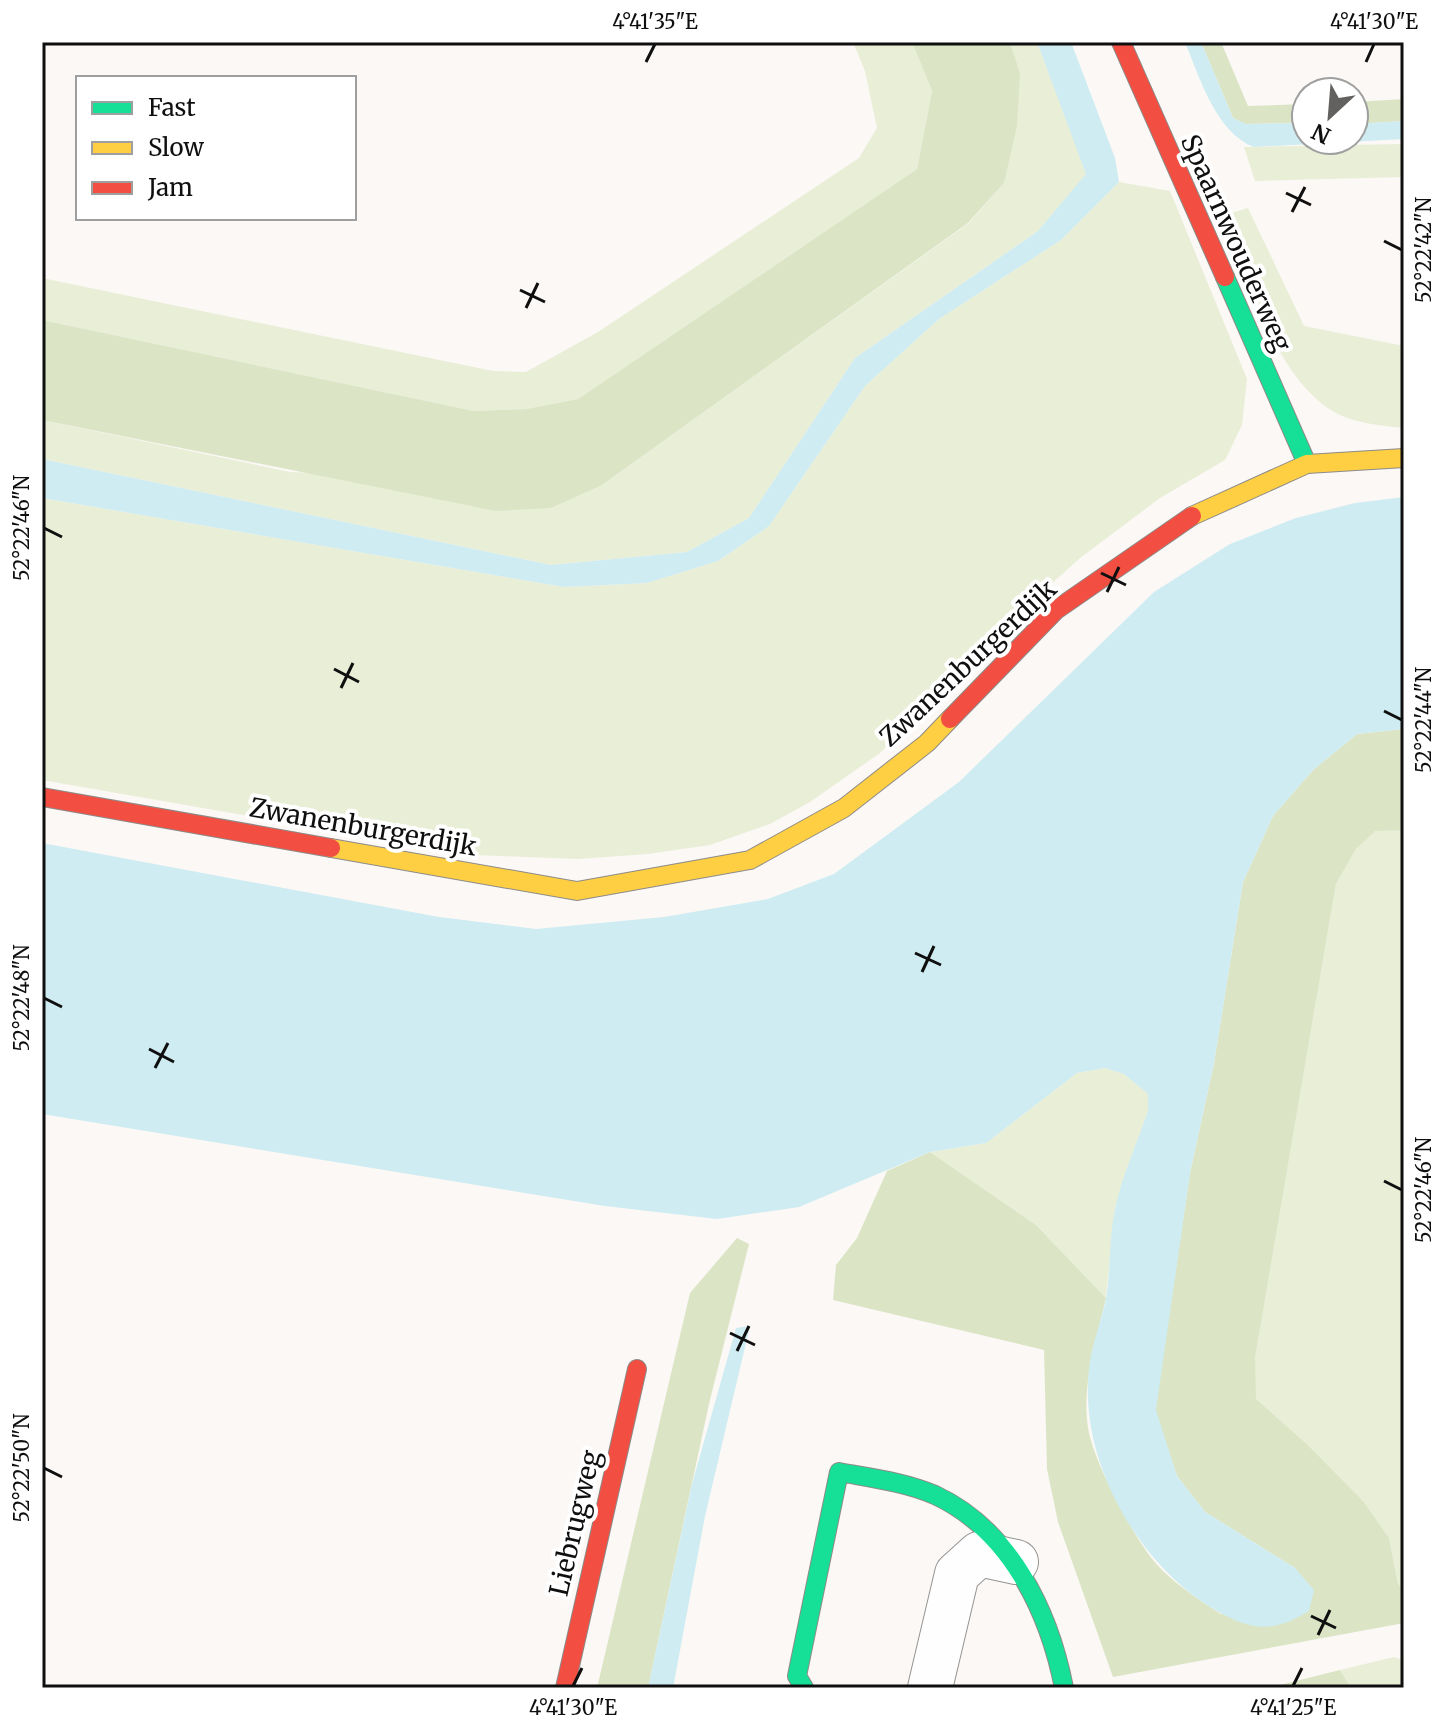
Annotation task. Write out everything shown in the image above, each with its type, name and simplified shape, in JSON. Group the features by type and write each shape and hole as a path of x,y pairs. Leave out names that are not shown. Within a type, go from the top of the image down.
{"street":[{"name":"Spaarnwouderweg","path":"1121,42 1307,464"},
{"name":"Zwanenburgerdijk","path":"42,797 577,891 750,860 844,808 927,743 1056,610 1184,520 1307,464 1404,458"},
{"name":"Liebrugweg","path":"565,1688 637,1369"},
{"path":"798,1684 839,1472 921,1489 963,1511 1016,1562 1041,1603 1052,1631 1064,1688"},
{"path":"930,1688 957,1574 979,1554 1016,1562"}],"green space":[{"path":"853,42 912,42 932,91 917,169 578,399 526,409 474,411 42,320 42,278 493,371 526,372 598,332 859,158 877,128 865,71"},
{"path":"912,42 1010,42 1020,73 1017,126 1004,183 968,223 602,485 551,508 496,511 42,420 42,320 474,411 526,409 578,399 917,169 932,91"},
{"path":"1010,42 1037,42 1087,174 1038,231 855,358 749,518 687,552 551,565 42,459 42,420 290,472 602,485 969,223 1004,183 1020,73"},
{"path":"1201,42 1221,42 1248,106 1290,105 1290,123 1245,124 1233,118"},
{"path":"1404,99 1404,121 1370,123 1370,101"},
{"path":"1404,144 1404,177 1255,181 1244,147 1290,146 1290,156 1370,156 1370,145"},
{"path":"1119,182 1170,191 1247,379 1242,425 1225,460 1160,498 1080,558 1015,617 880,753 810,802 770,824 710,845 648,854 578,859 474,855 42,780 42,498 564,587 647,583 718,561 769,526 865,386 939,319 1061,240"},
{"path":"1248,208 1304,326 1404,346 1404,428 1361,422 1338,414 1317,399 1298,378 1266,326 1221,216"},
{"path":"1404,729 1404,830 1375,831 1356,849 1336,884 1255,1358 1256,1399 1309,1446 1364,1502 1389,1538 1398,1584 1404,1591 1404,1623 1113,1677 1058,1522 1047,1469 1044,1350 833,1300 836,1265 857,1238 887,1171 930,1152 1036,1225 1106,1298 1088,1382 1089,1433 1116,1499 1135,1534 1160,1568 1221,1614 1295,1568 1205,1512 1177,1476 1155,1410 1190,1173 1214,1063 1243,882 1273,816 1313,770 1357,734"},
{"path":"1375,830 1404,830 1404,1591 1398,1584 1389,1538 1364,1502 1309,1446 1255,1399 1255,1357 1336,884 1356,849"},
{"path":"1105,1068 1124,1074 1148,1094 1148,1111 1115,1208 1106,1298 1036,1225 930,1152 986,1143 1077,1073"},
{"path":"737,1238 749,1244 709,1404 648,1688 597,1688 690,1293"},
{"path":"1394,1657 1404,1660 1404,1688 1351,1688 1340,1670"},
{"path":"1340,1670 1351,1688 1268,1688"}],"water":[{"path":"1037,42 1071,42 1115,158 1119,182 1061,240 939,319 865,386 769,526 718,561 647,583 564,587 42,498 42,459 551,565 687,552 749,518 855,358 1038,231 1086,174"},
{"path":"1185,42 1201,42 1233,118 1246,124 1290,123 1290,145 1254,147 1241,140 1219,117"},
{"path":"1404,121 1404,139 1370,141 1370,123"},
{"path":"1404,497 1404,729 1357,734 1313,770 1273,816 1243,882 1214,1063 1190,1173 1156,1410 1177,1476 1205,1512 1295,1568 1314,1590 1309,1611 1294,1619 1268,1626 1244,1623 1204,1603 1178,1583 1134,1531 1102,1469 1088,1403 1090,1361 1106,1299 1115,1209 1148,1111 1148,1094 1124,1074 1105,1068 1077,1073 986,1143 930,1152 799,1207 717,1219 605,1206 42,1114 42,843 439,917 536,929 664,917 768,899 834,874 959,782 1154,592 1230,544 1296,518 1355,503"},
{"path":"750,1326 705,1516 673,1688 648,1688 692,1484 736,1328"}],"traffic: fast":[{"path":"1225,277 1307,464"},
{"path":"804,1688 797,1676 839,1472 900,1484 935,1495 985,1529 1005,1551 1036,1602 1048,1630 1064,1688"}],"traffic: slow":[{"path":"1192,516 1307,464 1404,458"},
{"path":"331,848 577,891 750,860 844,808 927,743 950,719"}],"traffic: jam":[{"path":"1121,42 1225,277"},
{"path":"950,719 1056,610 1192,516"},
{"path":"42,797 331,848"},
{"path":"565,1688 637,1369"}]}
